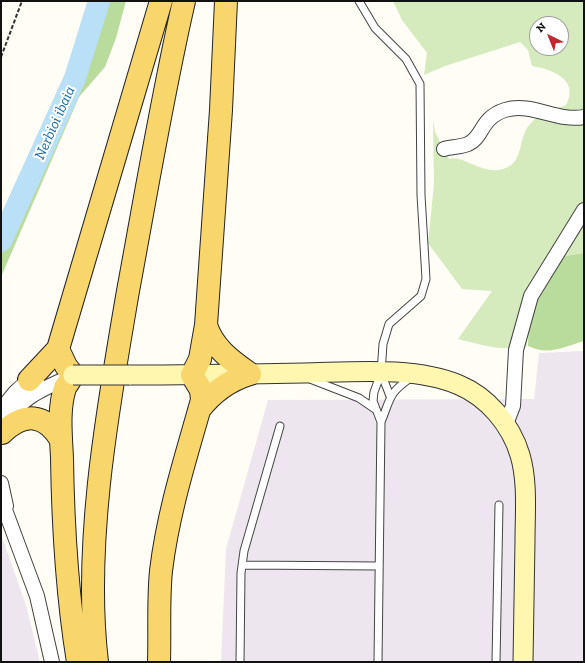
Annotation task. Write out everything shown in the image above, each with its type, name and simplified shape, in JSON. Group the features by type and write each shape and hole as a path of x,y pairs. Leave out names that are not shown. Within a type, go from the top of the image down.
{"main road":[{"path":"29,380 58,349 161,1"},
{"path":"97,662 93,601 94,549 108,414 164,87 184,1"},
{"path":"159,662 161,573 168,527 177,483 202,400 201,390 192,375 200,359 206,325 221,110 226,1"},
{"path":"206,325 209,335 224,355 250,374"},
{"path":"58,349 66,366 73,375 65,387 62,403 62,440 65,547 78,662"},
{"path":"199,410 216,392 239,378 250,374"},
{"path":"1,434 12,423 24,418 36,419 47,423 62,440"}],"street":[{"path":"444,148 468,144 473,141 489,118 506,110 523,109 566,118 584,118"},
{"path":"506,424 513,406 516,350 531,296 584,210"},
{"path":"1,411 10,397 29,380 73,375 295,373 417,374 433,376 468,389 483,399 506,424 520,455 524,472 526,512 523,662"},
{"path":"1,434 10,416 20,404 37,392 73,375"},
{"path":"1,483 9,516"},
{"path":"1,498 9,516 37,596 52,662"}],"lane":[{"path":"359,1 375,28 406,59 420,84 421,195 426,279 421,296 389,324 383,344 381,373 374,392 373,401 380,422"},
{"path":"295,373 359,398 375,410"},
{"path":"381,373 390,396"},
{"path":"378,662 380,422 390,396 397,388 417,374"},
{"path":"240,662 244,551 280,426"},
{"path":"496,662 499,505"},
{"path":"243,565 379,566"}],"path":[{"path":"1,57 22,1"}],"shaded area":[{"path":"584,351 584,662 221,662 226,549 268,400 534,399 539,353"},
{"path":"1,534 26,605 40,662 1,662"}],"green space":[{"path":"97,1 126,1 116,38 105,67 79,97 1,277 1,228 93,14"},
{"path":"393,1 584,1 584,253 559,257 529,309 527,346 518,348 501,348 458,339 492,291 462,289 428,243 434,184 433,120 435,132 449,159 455,158 491,170 499,170 513,164 519,153 524,134 530,124 546,113 566,105 569,96 569,88 566,82 555,73 532,66 530,56 569,56 569,16 529,16 529,54 528,50 520,42 445,66 424,75 427,53 402,20"},
{"path":"584,253 584,341 556,350 536,349 528,346 529,309 559,257"}],"waterway":[{"name":"Nerbioi ibaia","path":"1,241 75,78 99,1"}]}
